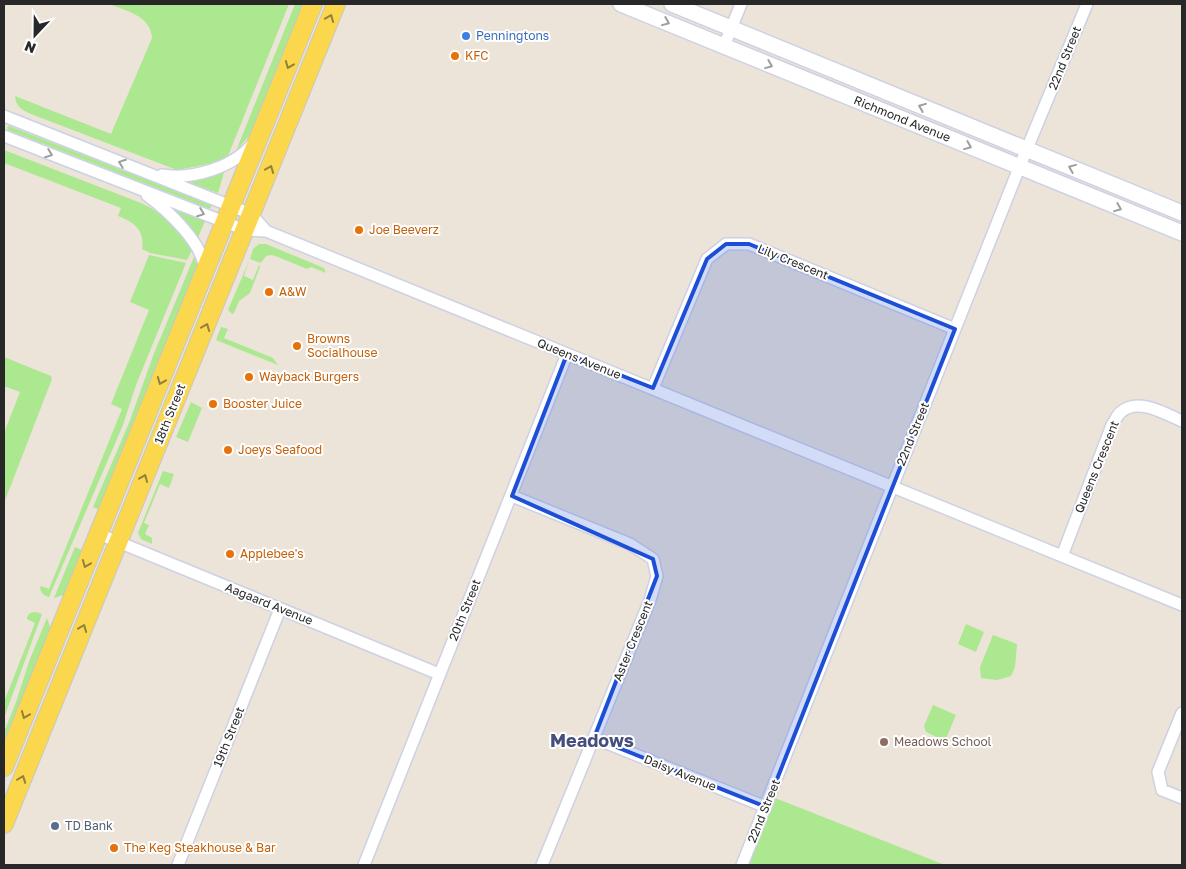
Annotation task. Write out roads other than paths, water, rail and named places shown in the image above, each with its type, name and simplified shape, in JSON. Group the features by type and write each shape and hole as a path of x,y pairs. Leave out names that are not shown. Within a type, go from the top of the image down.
{"main road":[{"name":"18th Street","path":"4,767 226,223 313,4"},
{"name":"18th Street","path":"4,824 336,4"},
{"name":"Richmond Avenue","path":"622,4 1182,234"},
{"name":"Richmond Avenue","path":"672,4 1182,213"}],"street":[{"path":"724,46 741,4"},
{"name":"22nd Street","path":"742,865 1019,168 1087,4"},
{"path":"4,116 232,206 248,222 266,231"},
{"path":"139,170 183,176 221,166 240,156 250,147 267,118"},
{"path":"4,136 226,223 248,222 266,231"},
{"path":"135,187 171,215 192,241 202,259 204,267 200,284"},
{"name":"Queens Avenue","path":"266,231 892,486"},
{"name":"Lily Crescent","path":"653,388 707,259 726,244 749,244 955,329"},
{"name":"20th Street","path":"364,865 568,354"},
{"name":"Queens Crescent","path":"1062,556 1112,425 1122,411 1135,406 1148,407 1182,421"},
{"path":"892,486 1182,605"},
{"name":"Aster Crescent","path":"512,496 630,544 653,559 657,576 650,600 542,865"},
{"name":"Aagaard Avenue","path":"98,534 439,674"},
{"name":"19th Street","path":"178,865 280,609"},
{"path":"1182,713 1158,772 1162,790 1182,798"},
{"name":"Daisy Avenue","path":"594,738 766,807"}],"place":[{"name":"Penningtons","path":"466,36"},
{"name":"KFC","path":"455,56"},
{"name":"Joe Beeverz","path":"359,230"},
{"name":"A&W","path":"269,292"},
{"name":"Browns Socialhouse","path":"297,346"},
{"name":"Wayback Burgers","path":"249,377"},
{"name":"Booster Juice","path":"213,404"},
{"name":"Joeys Seafood","path":"228,450"},
{"name":"Applebee's","path":"230,554"},
{"name":"Meadows School","path":"884,742"},
{"name":"TD Bank","path":"55,826"},
{"name":"The Keg Steakhouse & Bar","path":"114,848"}],"district":[{"name":"Meadows","path":"592,741"}]}
